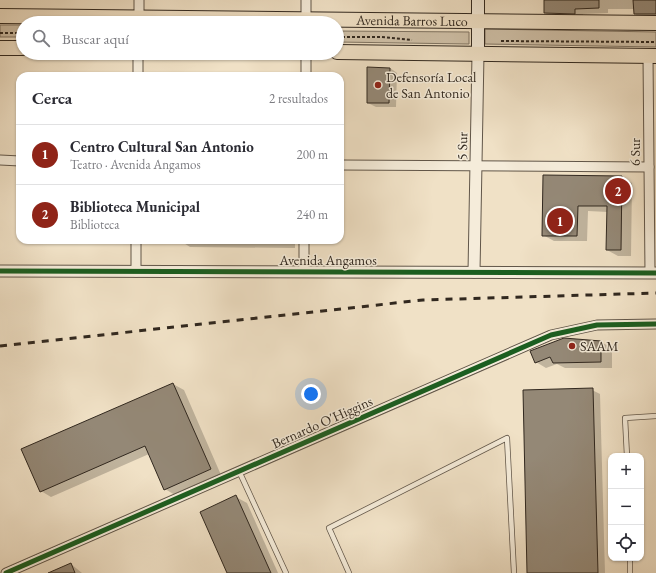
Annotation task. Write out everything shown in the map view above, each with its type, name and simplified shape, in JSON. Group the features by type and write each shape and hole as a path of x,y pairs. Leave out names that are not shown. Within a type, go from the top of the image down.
{"main road":[{"name":"5 Sur","path":"478,0 478,54"},
{"name":"Avenida Barros Luco","path":"0,16 16,16"},
{"name":"Avenida Barros Luco","path":"344,21 656,23"},
{"path":"0,48 16,48"},
{"path":"344,52 652,56"}],"street":[{"path":"139,16 140,0"},
{"path":"306,0 306,16"},
{"name":"5 Sur","path":"474,272 478,54"},
{"name":"6 Sur","path":"652,56 648,167 653,273"},
{"path":"138,60 138,72"},
{"path":"306,60 306,72"},
{"path":"0,160 16,161"},
{"path":"344,165 648,167"},
{"path":"136,244 136,272"},
{"path":"304,244 304,272"},
{"name":"Avenida Angamos","path":"0,272 653,273"},
{"name":"Bernardo O'Higgins","path":"6,573 551,335 566,330 597,325 656,324"}],"lane":[{"path":"626,453 625,418 656,416"},
{"path":"349,573 329,528 507,438 514,573"},
{"path":"239,471 286,573"},
{"path":"630,561 630,573"}],"path":[{"path":"0,33 16,34"},
{"path":"344,37 390,38 413,41"},
{"path":"498,41 656,42"}],"shaded area":[{"path":"0,25 16,25 16,37 0,37"},
{"path":"485,29 656,32 656,47 485,44"},
{"path":"344,31 469,32 469,44 344,42"}],"building":[{"path":"544,0 599,0 599,8 575,9 575,14 544,13"},
{"path":"633,0 656,0 656,14 634,14"},
{"name":"Defensoría Local de San Antonio","path":"367,67 390,68 389,103 367,103"},
{"path":"543,175 622,176 621,250 606,250 607,206 578,206 577,236 542,236"},
{"name":"SAAM","path":"564,338 601,341 601,362 553,363 550,357 535,363 530,351"},
{"path":"173,383 211,469 164,490 145,446 40,492 21,449"},
{"path":"593,388 598,573 527,573 523,390"},
{"path":"236,495 271,573 227,573 200,512"},
{"path":"71,563 75,573 48,573"}],"railway":[{"path":"0,346 423,300 656,293"}],"cycle path":[{"path":"0,271 656,273"},
{"path":"6,573 551,335 597,325 656,324"}],"place":[{"name":"Defensoría Local de San Antonio","path":"378,85"},
{"name":"Biblioteca Municipal","path":"618,191"},
{"name":"Centro Cultural San Antonio","path":"560,221"},
{"name":"SAAM","path":"572,346"}]}
